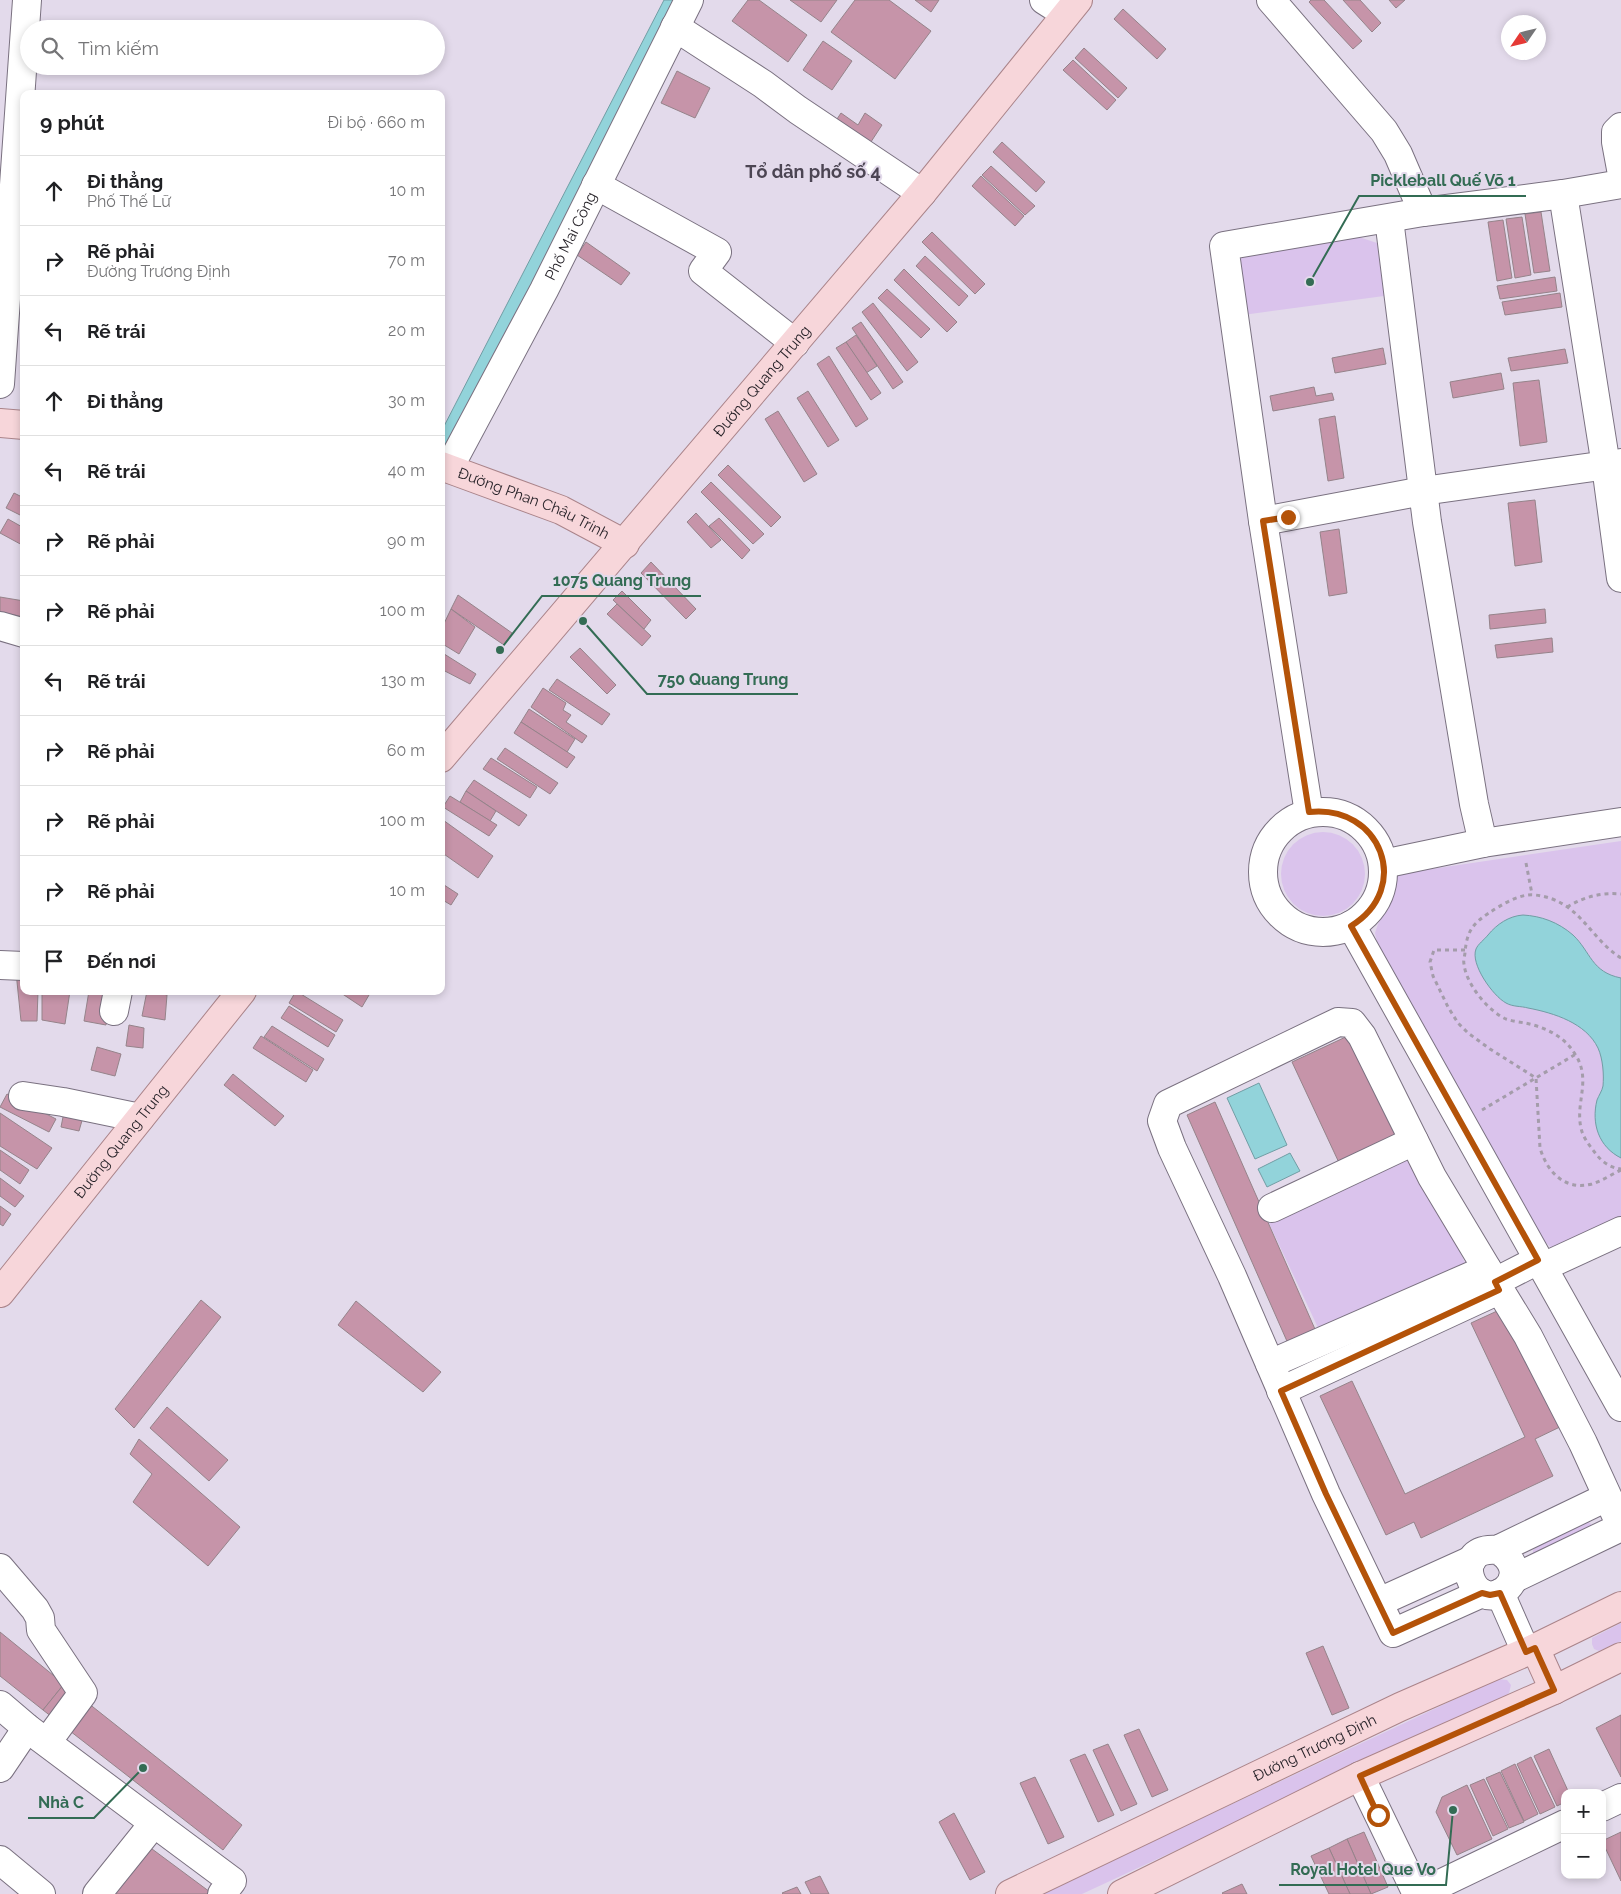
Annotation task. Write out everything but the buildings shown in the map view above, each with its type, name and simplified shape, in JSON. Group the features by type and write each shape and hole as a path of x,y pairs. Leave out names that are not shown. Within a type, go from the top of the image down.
{"main road":[{"name":"Đường Quang Trung","path":"445,753 922,193 1063,5"},
{"path":"0,423 20,425"},
{"name":"Đường Phan Châu Trinh","path":"445,467 561,510 625,544"},
{"name":"Đường Quang Trung","path":"0,1293 239,995"},
{"name":"Đường Trương Định","path":"1010,1894 1400,1707 1530,1650 1621,1606"},
{"path":"1530,1650 1554,1690"},
{"path":"1122,1894 1360,1776 1554,1690 1621,1657"}],"street":[{"path":"26,20 27,0"},
{"name":"Phố Mai Công","path":"445,467 544,290 689,0"},
{"path":"1280,3 1384,131 1398,154 1423,212"},
{"path":"675,27 763,84 798,110 922,193"},
{"path":"21,90 22,75"},
{"path":"0,384 20,100"},
{"path":"1621,127 1616,132 1621,170"},
{"path":"1309,812 1263,521 1224,246 1423,212 1563,194 1621,184"},
{"path":"596,185 717,252 703,271 795,343"},
{"path":"1563,194 1613,464 1621,578"},
{"path":"1389,218 1427,522 1471,785 1483,843"},
{"path":"1263,521 1423,491 1613,464"},
{"path":"0,626 20,632"},
{"path":"1327,811 1345,815 1361,824 1378,846 1383,864 1383,882 1377,900 1366,915 1351,926 1328,932 1305,929 1291,923 1279,913 1266,892 1263,869 1268,846 1282,827 1294,818 1309,812 1327,811"},
{"path":"1383,864 1483,843 1621,822"},
{"path":"1351,926 1621,1408"},
{"path":"0,965 20,966"},
{"path":"1338,1022 1352,1023 1362,1036 1414,1141 1432,1177 1528,1336 1583,1443 1621,1526 1498,1588 1393,1633 1326,1494 1232,1276 1172,1148 1162,1121 1168,1104 1338,1022"},
{"path":"23,1096 140,1118"},
{"path":"1272,1208 1414,1141"},
{"path":"1281,1391 1327,1369 1381,1330 1494,1280 1621,1232"},
{"path":"1270,1364 1316,1344 1381,1330"},
{"path":"1316,1344 1327,1369"},
{"path":"1379,1602 1472,1560 1482,1551 1497,1550 1607,1497"},
{"path":"1497,1550 1509,1558 1513,1565 1498,1588"},
{"path":"1472,1560 1468,1575 1476,1589 1498,1588"},
{"path":"0,1568 35,1609 40,1618 40,1630 83,1693 0,1768"},
{"path":"1498,1588 1530,1650"},
{"path":"0,1705 154,1823 233,1890"},
{"path":"1360,1776 1418,1894 1561,1826"},
{"path":"1606,1805 1621,1798"},
{"path":"97,1894 154,1823"},
{"path":"0,1860 41,1894"}],"path":[{"path":"1526,862 1532,894"},
{"path":"1621,958 1609,950 1581,917 1567,907 1547,897 1532,894 1509,902 1476,921 1468,936 1464,964 1472,986 1493,1011 1507,1020 1543,1028 1559,1036 1576,1054 1583,1076 1581,1128 1587,1143 1601,1160 1621,1170"},
{"path":"1567,907 1592,896 1621,894"},
{"path":"1465,950 1434,950 1430,962 1433,976 1448,1008 1468,1033 1536,1078"},
{"path":"1482,1110 1576,1054"},
{"path":"1536,1078 1540,1148 1554,1174 1564,1183 1579,1185 1593,1184 1621,1170"}],"shaded area":[{"path":"1356,236 1377,243 1384,296 1243,315 1235,267 1244,254"},
{"path":"1323,832 1339,835 1353,844 1362,858 1365,874 1362,890 1353,904 1339,913 1323,916 1307,913 1293,904 1284,890 1281,874 1284,858 1293,844 1307,835"},
{"path":"1621,841 1621,1222 1553,1249 1545,1242 1377,942 1375,933 1398,874"},
{"path":"1412,1151 1466,1265 1321,1334 1267,1219"},
{"path":"1587,1521 1591,1524 1591,1528 1533,1555 1533,1550 1538,1546"},
{"path":"1621,1623 1621,1641 1599,1651 1594,1649 1592,1638"},
{"path":"1498,1679 1507,1680 1511,1685 1509,1693 1504,1698 1082,1894 1041,1894"}],"water":[{"path":"664,0 678,0 445,458 445,424"},
{"path":"1523,915 1543,918 1555,923 1579,941 1592,961 1603,971 1621,978 1621,1158 1607,1148 1598,1134 1596,1126 1595,1109 1603,1086 1603,1072 1600,1052 1593,1039 1568,1020 1538,1010 1506,1003 1489,987 1479,971 1475,955 1478,945 1499,924 1513,917"},
{"path":"1259,1083 1287,1145 1255,1159 1227,1098"},
{"path":"1290,1153 1300,1171 1267,1187 1258,1169"}],"place":[{"name":"Pickleball Quế Võ 1","path":"1310,282"},
{"name":"750 Quang Trung","path":"583,621"},
{"name":"1075 Quang Trung","path":"500,650"},
{"name":"Nhà C","path":"143,1768"},
{"name":"Royal Hotel Que Vo","path":"1453,1810"}],"district":[{"name":"Tổ dân phố số 4","path":"813,171"}],"route":[{"path":"1288,517 1263,521 1309,812 1327,811 1345,815 1361,824 1378,846 1384,873 1377,900 1366,915 1351,926 1538,1260 1495,1282 1499,1290 1281,1391 1326,1494 1393,1633 1482,1593 1490,1595 1500,1593 1526,1652 1535,1648 1554,1690 1360,1776 1378,1815"}]}
